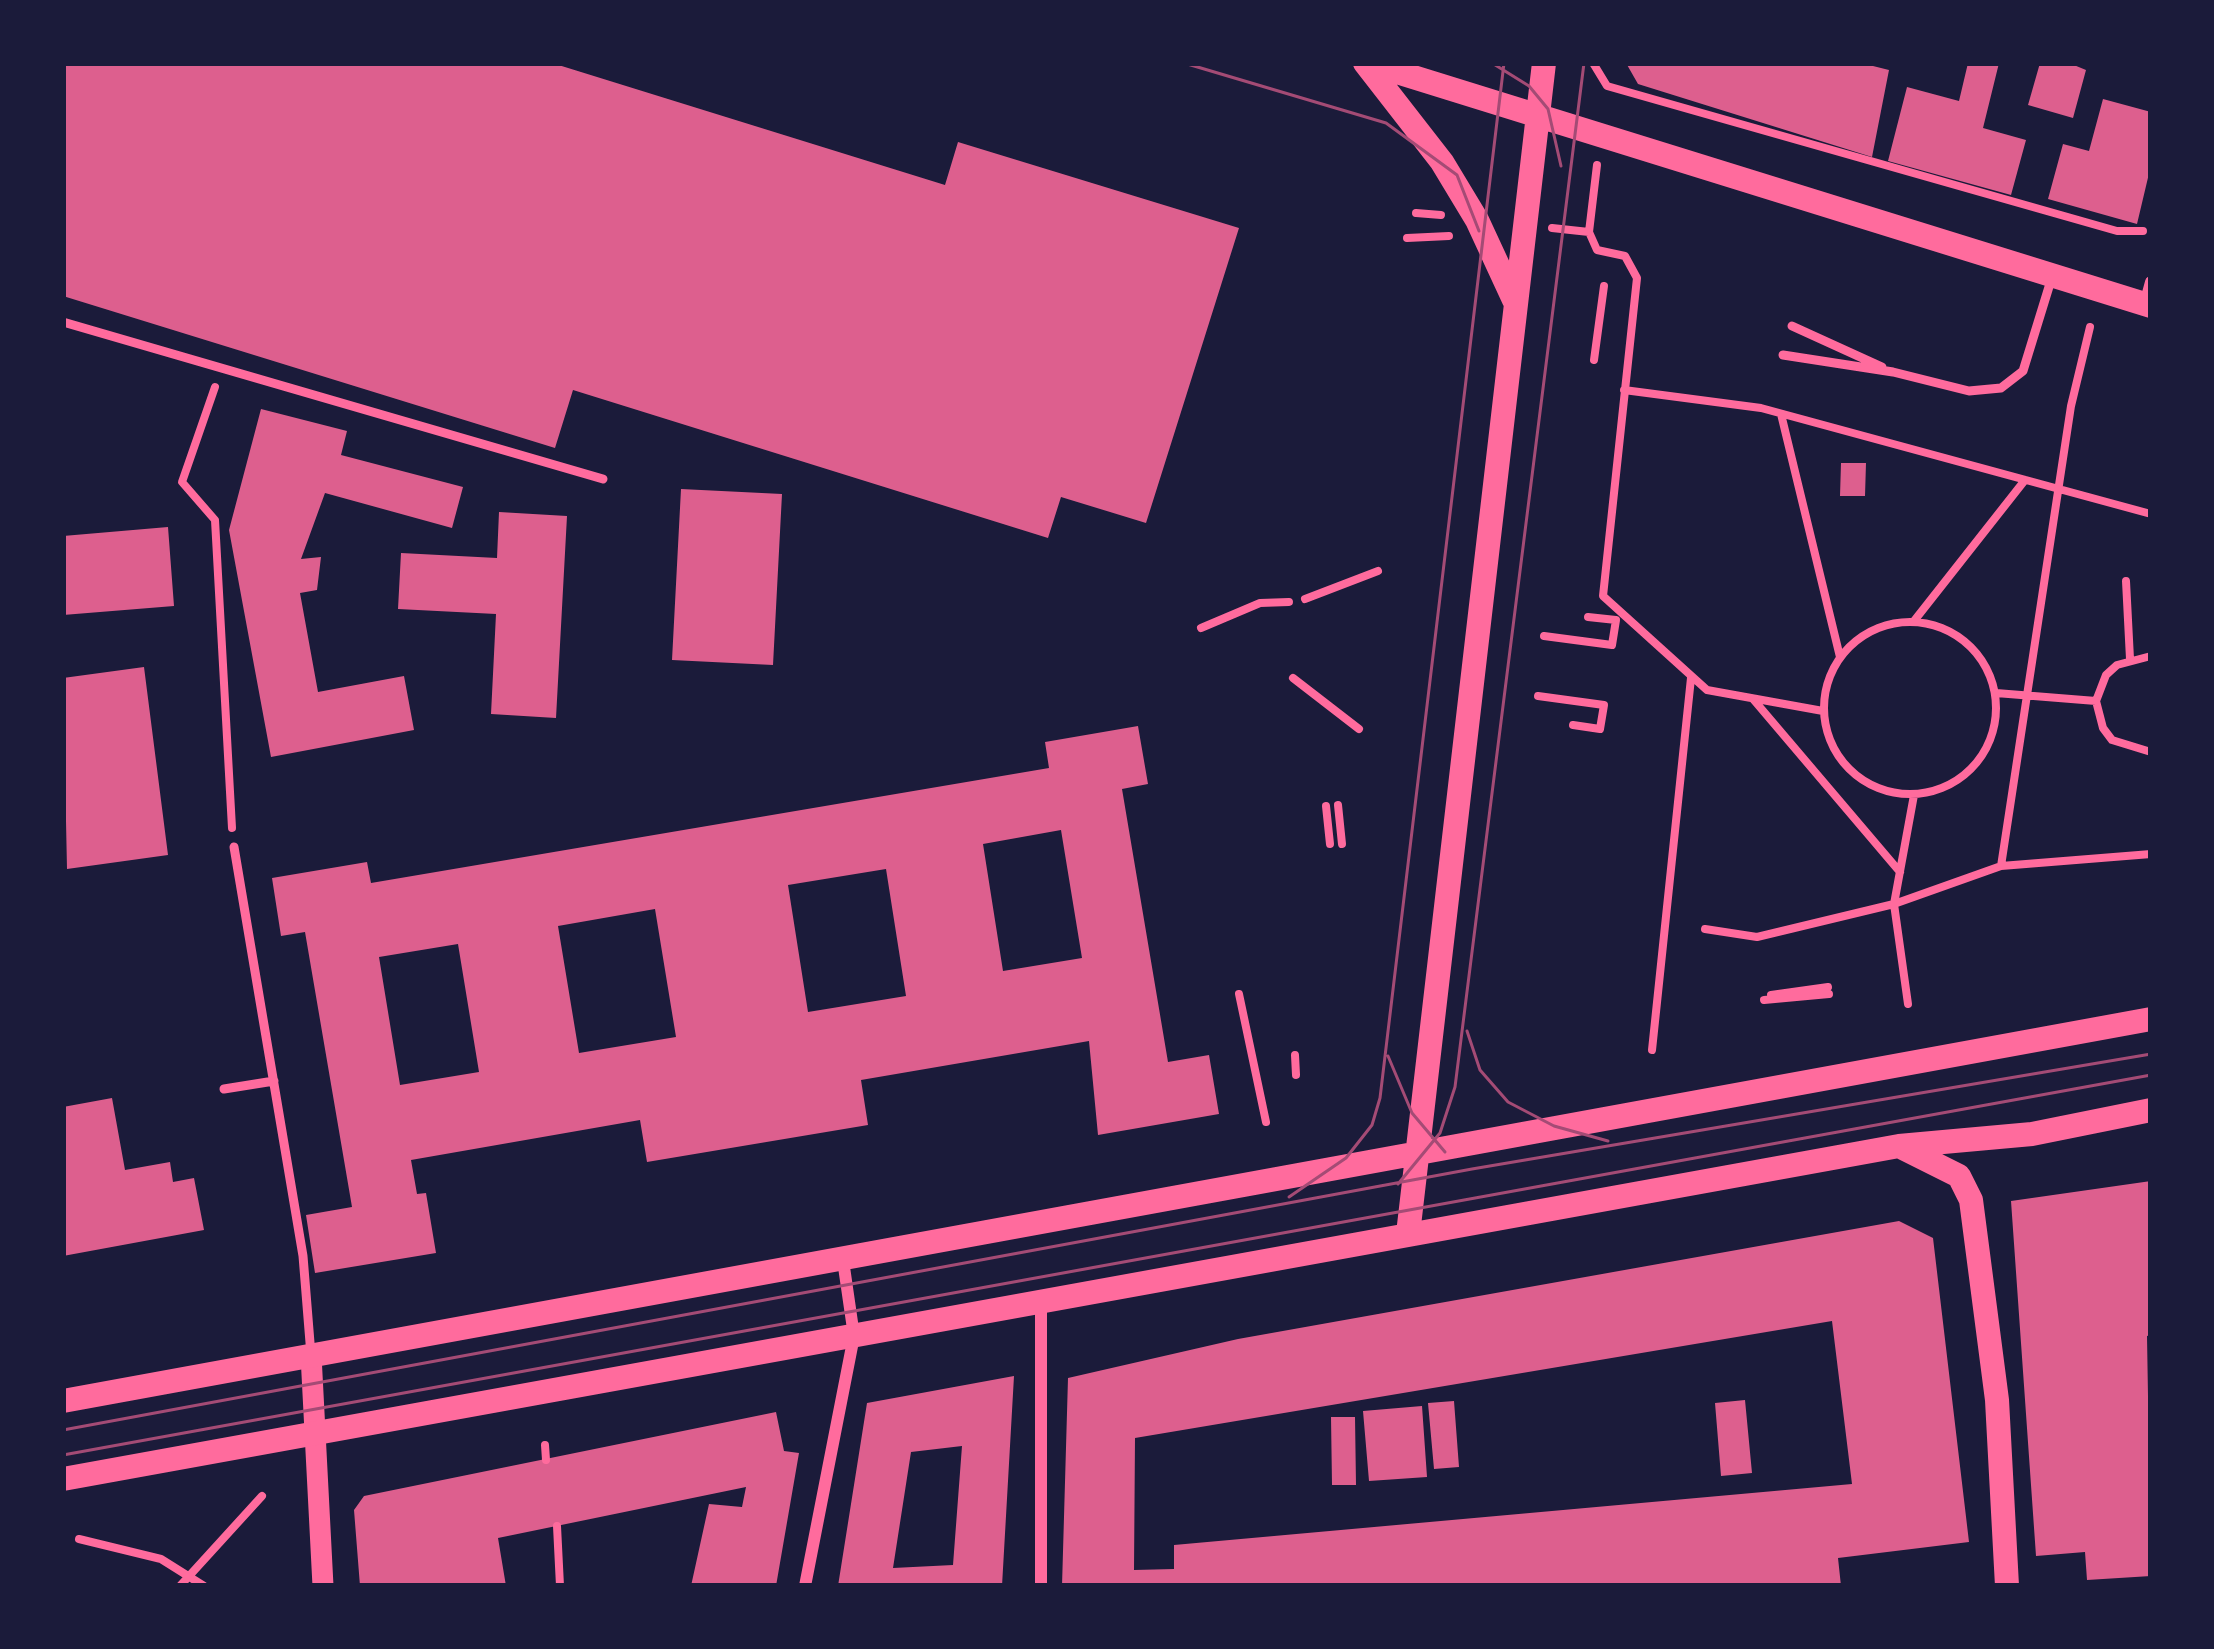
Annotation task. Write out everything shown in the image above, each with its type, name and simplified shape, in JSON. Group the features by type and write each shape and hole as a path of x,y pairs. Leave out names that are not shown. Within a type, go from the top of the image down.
{"main road":[{"path":"1366,63 1538,112 2052,277 2149,298"},
{"path":"1366,63 1442,162 1477,220 1515,302"},
{"path":"1408,1234 1544,63"},
{"path":"63,1401 2151,1019"},
{"path":"63,1479 1899,1146 2032,1134 2151,1110"},
{"path":"1899,1146 1959,1176 1971,1200 1997,1400 2007,1586"}],"street":[{"path":"805,1586 854,1336 843,1260"},
{"path":"1041,1302 1041,1586"},
{"path":"311,1355 323,1586"}],"lane":[{"path":"1783,355 1893,372 1969,391 2001,388 2023,371 2052,277"},
{"path":"63,322 603,479"},
{"path":"1792,326 1893,372"},
{"path":"234,847 303,1256 311,1355"},
{"path":"224,1089 274,1081"}],"path":[{"path":"1593,63 1607,86 2117,231 2144,231"},
{"path":"1592,206 1589,232 1597,250 1625,256 1636,278 1603,596 1707,690 1823,711"},
{"path":"1572,230 1589,232"},
{"path":"1407,238 1449,236"},
{"path":"1594,360 1604,286"},
{"path":"2002,866 2071,406 2090,327"},
{"path":"221,370 182,482 215,520 229,803"},
{"path":"1624,390 1781,413 2151,514"},
{"path":"1781,413 1840,658"},
{"path":"1914,621 2025,480"},
{"path":"1304,599 1378,571"},
{"path":"2126,581 2130,658"},
{"path":"1202,628 1260,603 1289,602"},
{"path":"1544,636 1612,645 1616,620 1588,617"},
{"path":"1914,621 1942,628 1967,643 1986,666 1996,693 1996,722 1986,750 1968,773 1943,789 1914,795 1887,792 1862,781 1841,762 1823,711 1827,682 1840,658 1873,631 1914,621"},
{"path":"2151,656 2130,658 2106,674 2096,701 2103,728 2112,740 2151,752"},
{"path":"1652,1051 1691,676"},
{"path":"1293,678 1359,729"},
{"path":"1996,693 2096,701"},
{"path":"1538,696 1604,705 1600,729 1573,725"},
{"path":"1752,698 1900,872"},
{"path":"1908,1004 1894,904 1914,795"},
{"path":"1338,805 1342,844"},
{"path":"1326,806 1330,844"},
{"path":"1705,929 1757,937 1894,904 2002,866 2151,854"},
{"path":"1763,998 1829,990"},
{"path":"1239,994 1266,1122"},
{"path":"1295,1055 1296,1075"},
{"path":"544,1445 547,1460"},
{"path":"181,1586 262,1496"},
{"path":"557,1526 560,1586"},
{"path":"79,1538 161,1559 204,1586"}],"building":[{"path":"63,63 552,63 945,185 958,142 1239,228 1146,523 1061,497 1048,538 573,390 555,448 63,296"},
{"path":"1626,63 1861,63 1889,70 1872,157 1638,84"},
{"path":"1968,63 1999,63 1983,128 2026,140 2011,195 1888,161 1907,87 1959,101"},
{"path":"2040,63 2069,63 2086,70 2073,118 2028,105"},
{"path":"2103,99 2151,112 2151,165 2137,224 2048,199 2063,144 2089,151"},
{"path":"261,409 347,431 341,455 463,487 452,528 325,493 301,559 321,557 317,590 300,593 318,692 404,676 414,730 271,757 229,530"},
{"path":"1841,463 1866,463 1865,496 1840,496"},
{"path":"681,489 782,494 773,665 672,660"},
{"path":"499,512 567,516 556,718 491,714 496,614 398,609 401,553 497,558"},
{"path":"168,527 174,606 63,615 63,536"},
{"path":"144,667 168,855 67,869 63,678"},
{"path":"1138,726 1148,784 1122,789 1168,1062 1209,1055 1219,1114 1098,1135 1089,1041 861,1080 868,1125 647,1162 640,1120 411,1160 417,1194 426,1193 436,1253 315,1273 306,1215 352,1207 305,932 281,936 272,878 367,862 371,883 1049,768 1045,742","holes":["1061,830 1082,958 1003,971 983,844","886,869 906,996 808,1012 788,885","655,909 676,1037 579,1053 558,926","458,944 479,1072 400,1085 379,957"]},
{"path":"112,1098 125,1170 170,1162 173,1182 194,1178 204,1230 63,1256 63,1107"},
{"path":"2151,1181 2151,1335 2147,1336 2151,1576 2087,1580 2085,1552 2036,1556 2011,1201"},
{"path":"1899,1221 1933,1238 1969,1542 1838,1558 1841,1586 1062,1586 1068,1378 1238,1339","holes":["1832,1321 1852,1484 1174,1545 1174,1569 1134,1570 1135,1438"]},
{"path":"1014,1376 1002,1586 838,1586 867,1403","holes":["962,1446 953,1565 893,1568 911,1452"]},
{"path":"1745,1400 1752,1473 1721,1476 1715,1403"},
{"path":"1454,1401 1459,1467 1434,1469 1428,1403"},
{"path":"1422,1406 1427,1477 1369,1481 1363,1411"},
{"path":"776,1412 784,1451 799,1453 776,1586 691,1586 709,1504 742,1507 746,1487 498,1538 506,1586 360,1586 354,1510 364,1496"},
{"path":"1331,1417 1355,1417 1356,1485 1332,1485"}],"tram line":[{"path":"1184,63 1386,123 1457,175 1479,231"},
{"path":"1492,63 1529,86 1548,109 1561,166"},
{"path":"1289,1197 1346,1158 1372,1125 1380,1098 1504,63"},
{"path":"1398,1184 1440,1133 1455,1087 1584,63"},
{"path":"1467,1031 1480,1070 1508,1102 1554,1126 1608,1141"},
{"path":"63,1430 1472,1169 2151,1054"},
{"path":"1388,1056 1412,1113 1445,1152"},
{"path":"63,1455 2151,1075"}]}
